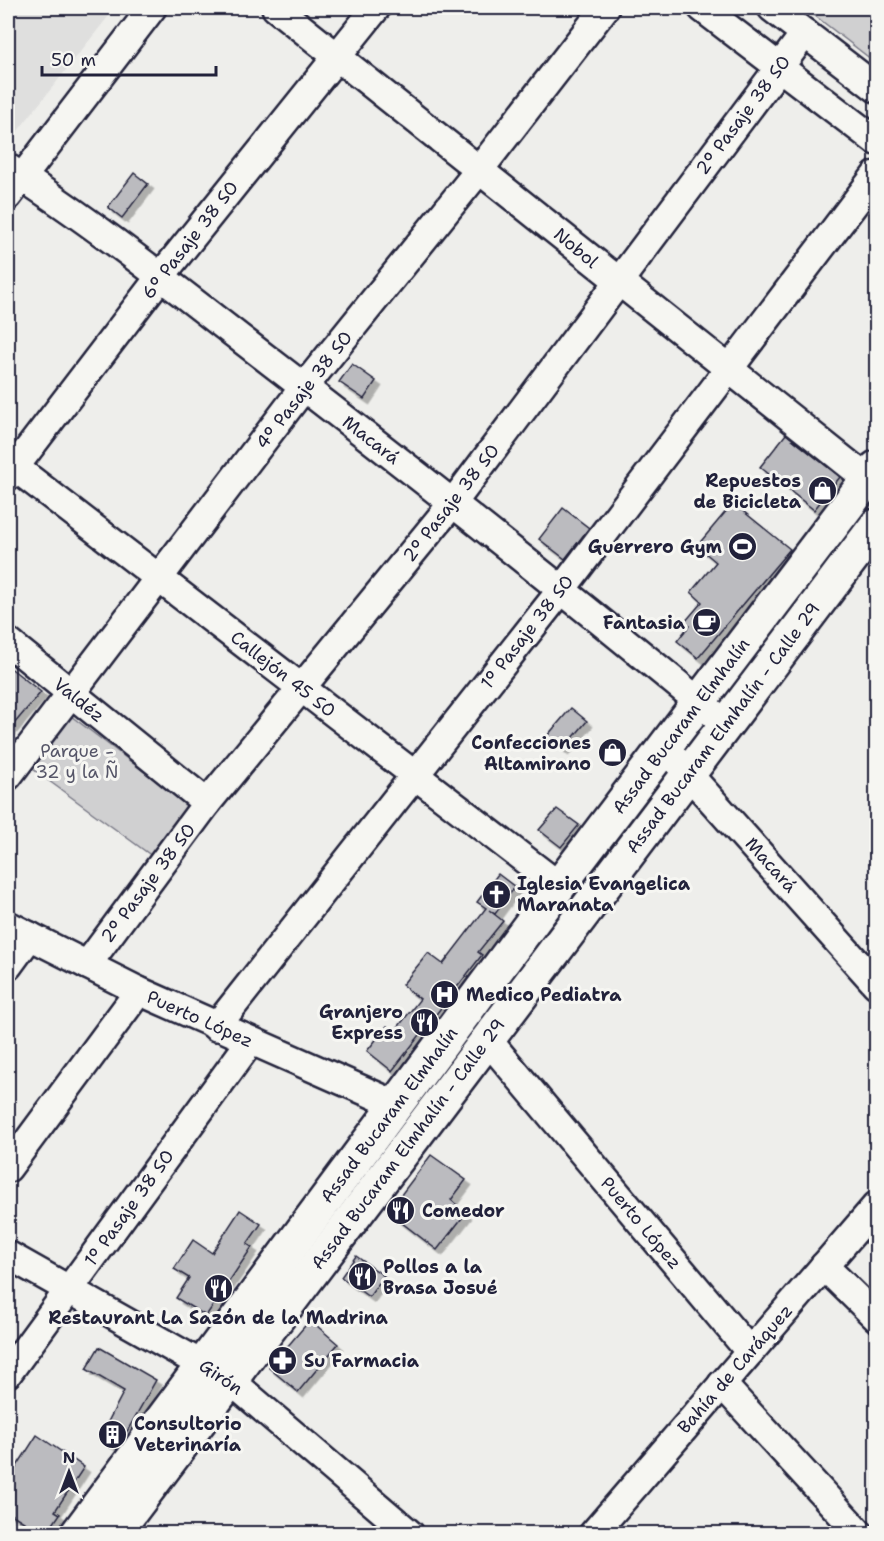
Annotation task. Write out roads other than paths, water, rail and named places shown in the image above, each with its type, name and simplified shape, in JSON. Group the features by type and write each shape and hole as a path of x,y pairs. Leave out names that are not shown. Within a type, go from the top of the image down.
{"main road":[{"name":"Assad Bucaram Elmhalín","path":"77,1533 218,1372 397,1105 559,886 874,478"},
{"name":"Assad Bucaram Elmhalín - Calle 29","path":"114,1533 218,1372 487,1039 876,526"}],"street":[{"path":"12,180 152,8"},
{"name":"Nobol","path":"276,8 338,55 728,370 874,478"},
{"name":"6º Pasaje 38 SO","path":"10,469 160,277 376,8"},
{"name":"4º Pasaje 38 SO","path":"8,776 304,387 480,169 605,8"},
{"path":"702,8 876,141"},
{"path":"771,8 876,88"},
{"name":"2º Pasaje 38 SO","path":"87,965 207,803 303,689 452,504 805,33"},
{"name":"1º Pasaje 38 SO","path":"216,1027 562,589 876,175"},
{"name":"Macará","path":"12,180 160,277 562,589 725,723"},
{"name":"Callejón 45 SO","path":"10,469 159,579 559,886"},
{"name":"Valdéz","path":"8,642 207,803"},
{"name":"Macará","path":"665,748 876,984"},
{"path":"8,966 19,930"},
{"name":"Puerto López","path":"19,930 139,992 397,1105"},
{"path":"8,1168 139,992"},
{"name":"Puerto López","path":"487,1039 750,1352"},
{"name":"1º Pasaje 38 SO","path":"8,1373 250,1042"},
{"name":"Bahía de Caráquez","path":"593,1533 876,1206"},
{"name":"Girón","path":"8,1255 218,1372 410,1533"},
{"path":"825,1266 876,1317"},
{"path":"722,1384 860,1533"}],"place":[{"name":"Repuestos de Bicicleta","path":"822,491"},
{"name":"Guerrero Gym","path":"743,547"},
{"name":"Fantasia","path":"706,623"},
{"name":"Confecciones Altamirano","path":"612,753"},
{"name":"Iglesia Evangelica Maranata","path":"496,894"},
{"name":"Medico Pediatra","path":"445,995"},
{"name":"Granjero Express","path":"424,1022"},
{"name":"Comedor","path":"401,1211"},
{"name":"Pollos a la Brasa Josué","path":"362,1277"},
{"name":"Restaurant La Sazón de la Madrina","path":"218,1289"},
{"name":"Su Farmacia","path":"283,1361"},
{"name":"Consultorio Veterinaría","path":"113,1434"}],"park label":[{"name":"Parque - 32 y la Ñ","path":"77,762"}]}
